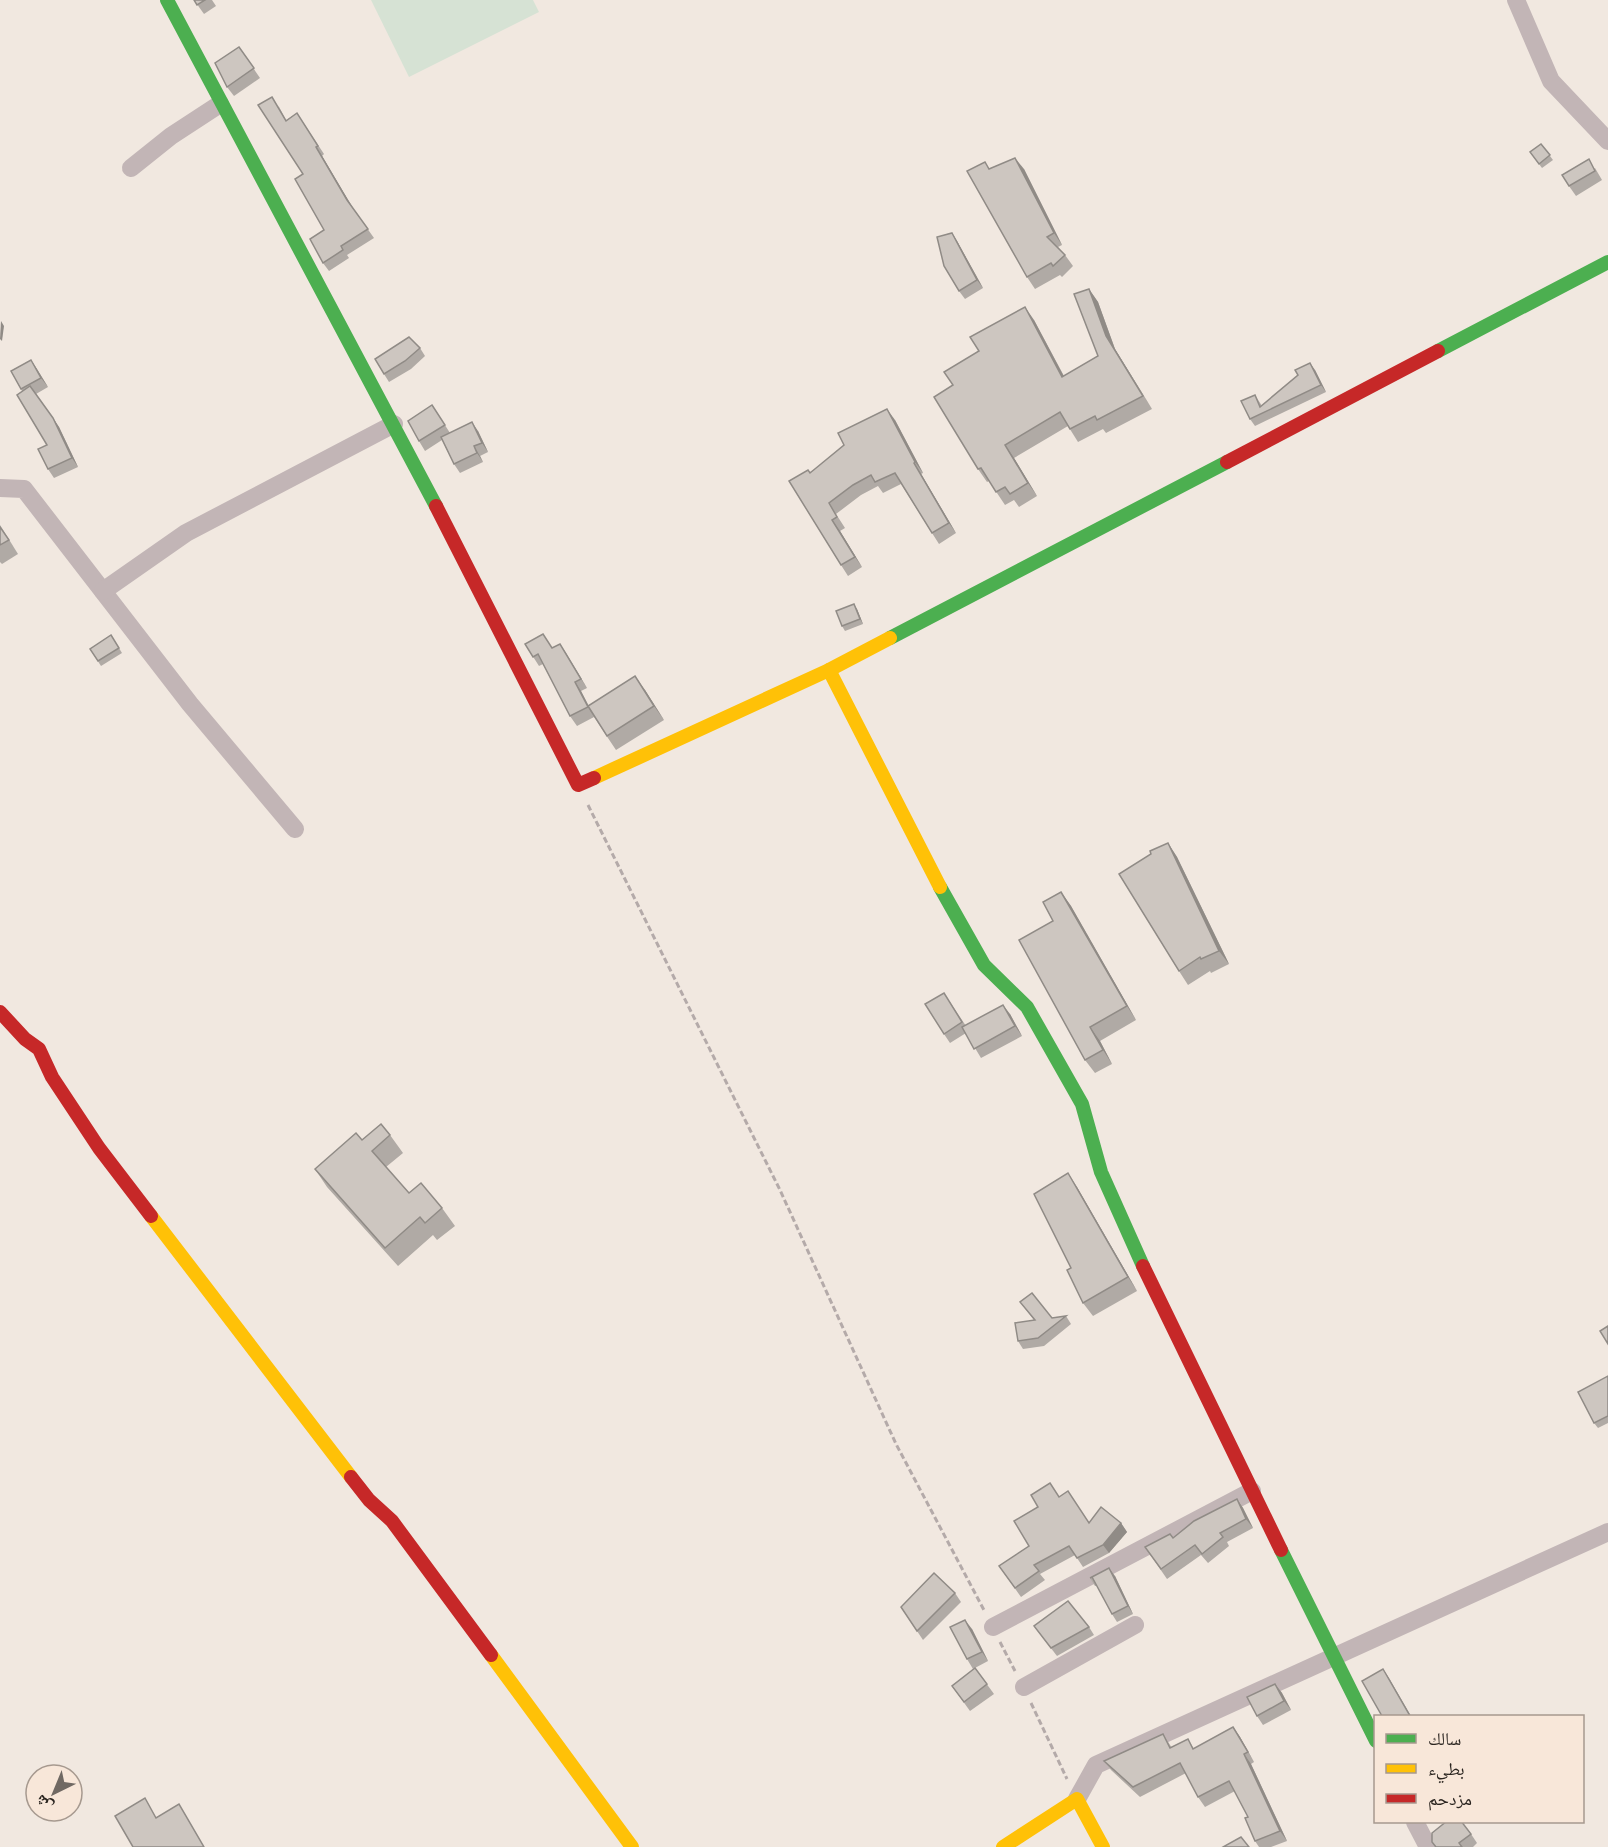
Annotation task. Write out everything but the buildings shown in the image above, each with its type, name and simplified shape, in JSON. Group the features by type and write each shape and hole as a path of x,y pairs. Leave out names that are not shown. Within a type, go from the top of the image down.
{"street":[{"path":"167,0 220,104 394,424 578,785 829,670 1608,262"},
{"path":"1516,0 1551,81 1608,141"},
{"path":"131,168 171,136 220,104"},
{"path":"103,591 186,533 394,424"},
{"path":"0,488 24,489 190,704 295,829"},
{"path":"829,670 940,886 984,965 1027,1007 1082,1104 1101,1172 1171,1327 1374,1737"},
{"path":"0,1012 25,1039 39,1049 52,1077 99,1148 369,1500 392,1521 632,1847"},
{"path":"993,1627 1252,1491"},
{"path":"1003,1847 1077,1799 1096,1765 1608,1532"},
{"path":"1024,1688 1135,1625"},
{"path":"1077,1799 1103,1847"},
{"path":"1416,1823 1428,1847"}],"path":[{"path":"578,785 780,1190 896,1444 963,1572"}],"green space":[{"path":"371,0 533,0 539,12 409,77"}],"traffic: fast":[{"path":"167,0 436,506"},
{"path":"1438,351 1608,262"},
{"path":"890,638 1227,462"},
{"path":"940,887 984,965 1027,1007 1082,1104 1101,1172 1143,1266"},
{"path":"1281,1550 1374,1737"}],"traffic: slow":[{"path":"594,778 829,670 890,638"},
{"path":"829,670 940,887"},
{"path":"151,1216 351,1477"},
{"path":"491,1655 632,1847"},
{"path":"1003,1847 1077,1799 1103,1847"}],"traffic: jam":[{"path":"1227,462 1438,351"},
{"path":"436,506 578,785 594,778"},
{"path":"0,1012 25,1039 39,1049 52,1077 99,1148 151,1216"},
{"path":"1143,1266 1281,1550"},
{"path":"351,1477 369,1500 392,1521 491,1655"}]}
